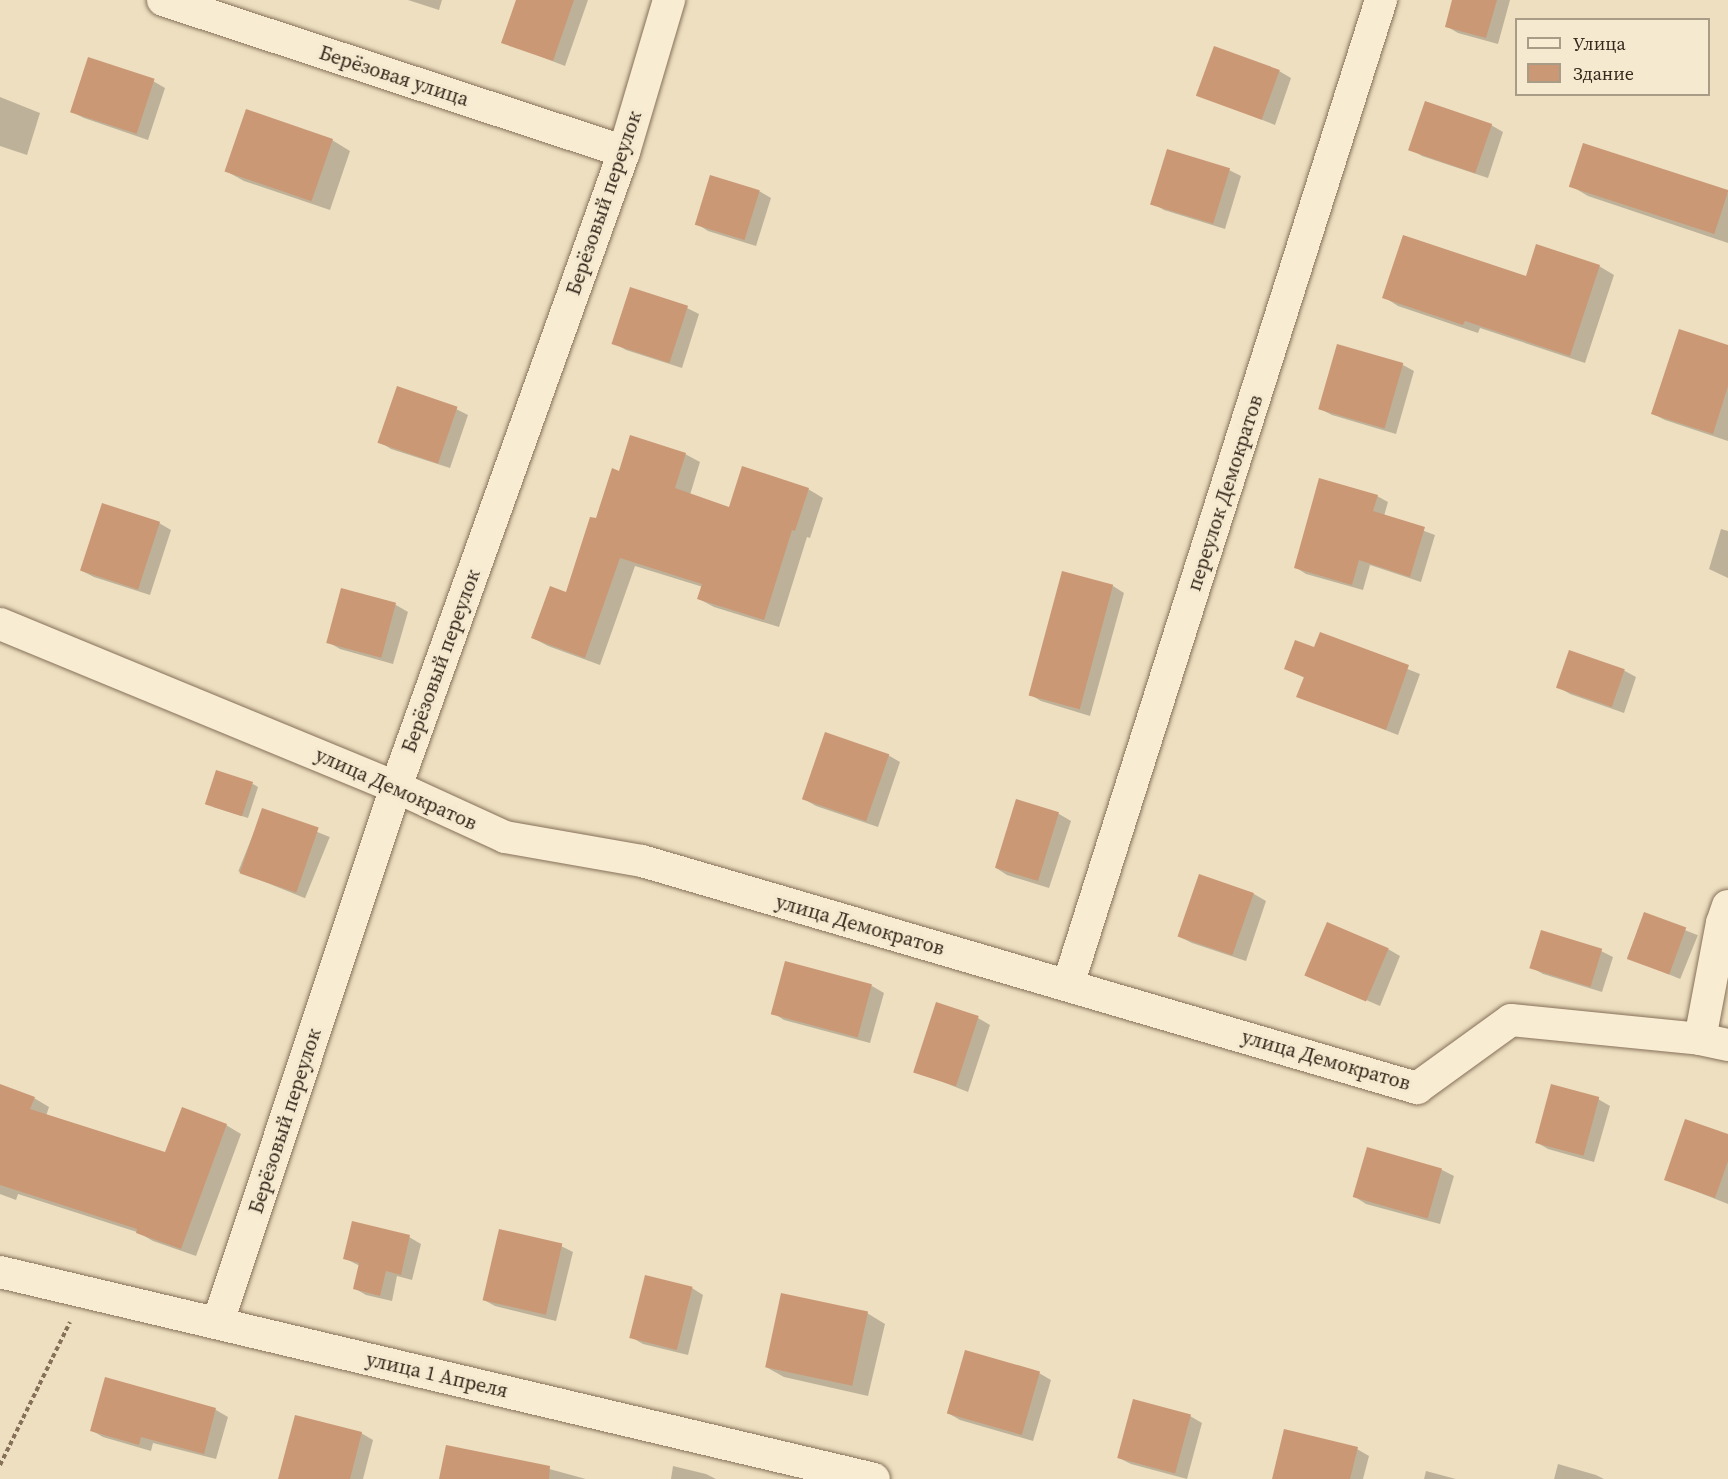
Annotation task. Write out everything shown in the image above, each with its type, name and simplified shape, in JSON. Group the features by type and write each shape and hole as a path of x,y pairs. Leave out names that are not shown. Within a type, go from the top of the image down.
{"street":[{"name":"Берёзовая улица","path":"164,0 624,152"},
{"name":"Берёзовый переулок","path":"218,1323 396,787 624,152 669,0"},
{"name":"переулок Демократов","path":"1068,985 1381,0"},
{"name":"улица Демократов","path":"0,624 396,787 505,837 642,861 1417,1088 1511,1020 1714,1042"},
{"path":"1714,1042 1722,923 1728,906"},
{"name":"улица 1 Апреля","path":"0,1272 874,1479"}],"path":[{"path":"0,1465 85,1292"}],"building":[{"path":"516,0 574,0 553,61 501,43"},
{"path":"1452,0 1497,0 1486,38 1445,27"},
{"path":"1214,46 1280,70 1262,120 1196,96"},
{"path":"88,57 155,79 137,134 70,112"},
{"path":"1425,101 1492,124 1475,173 1408,150"},
{"path":"246,109 333,139 312,201 225,171"},
{"path":"1583,143 1728,190 1714,234 1569,187"},
{"path":"1167,149 1230,168 1213,224 1150,204"},
{"path":"710,175 760,190 745,240 695,225"},
{"path":"1403,235 1526,276 1536,244 1600,265 1570,356 1465,321 1463,325 1382,298"},
{"path":"630,287 688,306 669,363 611,344"},
{"path":"1679,329 1728,345 1728,386 1713,434 1651,414"},
{"path":"1337,344 1403,363 1385,428 1318,409"},
{"path":"397,386 458,407 438,464 377,443"},
{"path":"630,435 686,453 675,488 729,507 742,466 809,488 795,531 792,530 764,620 697,599 702,584 620,558 585,658 531,638 550,586 566,592 590,517 596,518 612,468 619,471"},
{"path":"1319,478 1378,495 1373,511 1425,527 1410,577 1359,560 1352,585 1294,568"},
{"path":"102,503 160,522 138,589 80,571"},
{"path":"1062,571 1113,585 1080,709 1029,696"},
{"path":"341,588 396,603 381,658 326,643"},
{"path":"1320,632 1409,665 1386,730 1296,697 1304,677 1284,669 1295,640 1314,647"},
{"path":"1569,650 1625,669 1612,707 1556,688"},
{"path":"825,732 889,754 866,821 802,799"},
{"path":"216,770 253,782 242,816 205,804"},
{"path":"1016,799 1059,812 1038,881 995,868"},
{"path":"262,808 319,828 296,893 240,873"},
{"path":"1199,874 1254,893 1232,955 1178,936"},
{"path":"1644,912 1686,927 1669,974 1627,959"},
{"path":"1327,922 1389,948 1366,1002 1304,975"},
{"path":"1541,930 1602,949 1591,987 1529,968"},
{"path":"785,961 872,984 858,1037 771,1014"},
{"path":"936,1002 979,1016 956,1086 913,1072"},
{"path":"0,1084 35,1097 30,1109 165,1152 182,1107 227,1124 181,1249 136,1233 137,1229 0,1185"},
{"path":"1551,1084 1599,1097 1584,1156 1535,1143"},
{"path":"1685,1119 1728,1134 1728,1161 1715,1198 1664,1180"},
{"path":"1367,1147 1442,1168 1428,1218 1353,1197"},
{"path":"352,1221 410,1235 401,1275 386,1271 380,1296 353,1289 359,1263 343,1259"},
{"path":"499,1229 562,1244 546,1315 483,1300"},
{"path":"645,1275 693,1287 677,1350 629,1338"},
{"path":"781,1293 868,1312 852,1386 765,1367"},
{"path":"965,1350 1040,1371 1022,1435 947,1413"},
{"path":"105,1377 216,1408 204,1454 141,1437 139,1445 90,1431"},
{"path":"1133,1399 1191,1415 1175,1473 1117,1458"},
{"path":"295,1415 362,1432 350,1479 278,1479"},
{"path":"1284,1429 1358,1447 1350,1479 1272,1479"},
{"path":"446,1445 550,1466 549,1479 439,1479"}]}
